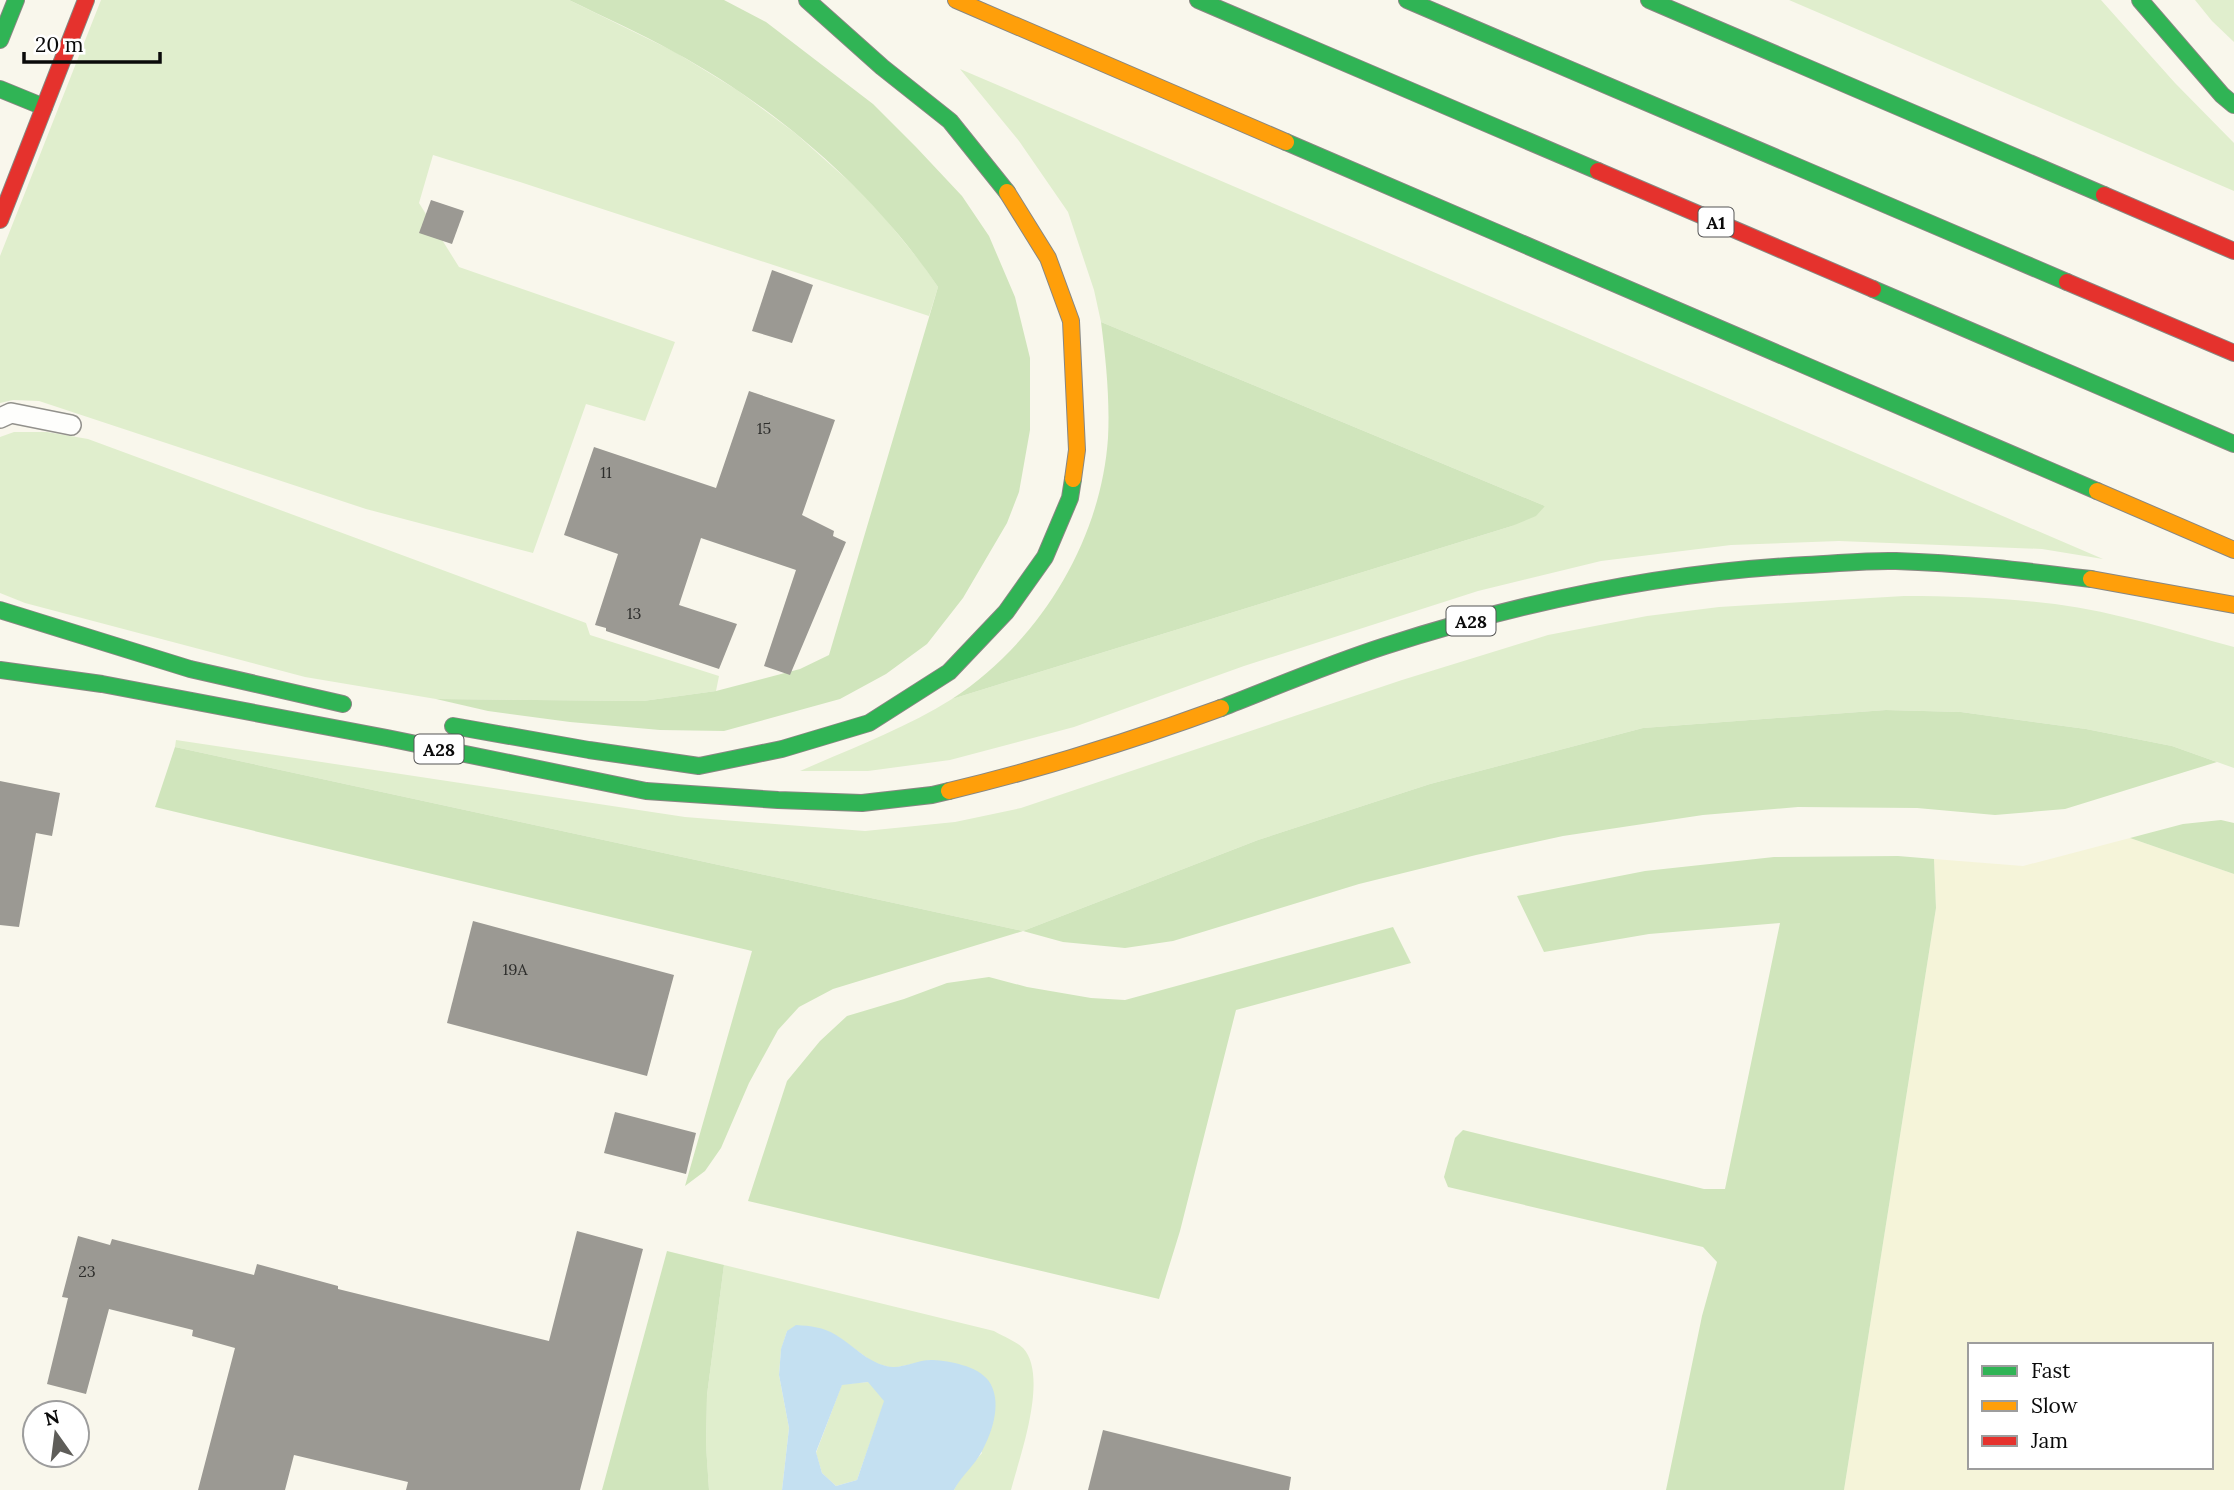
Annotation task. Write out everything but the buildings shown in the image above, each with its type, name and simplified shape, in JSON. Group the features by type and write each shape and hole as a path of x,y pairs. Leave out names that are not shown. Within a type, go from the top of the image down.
{"main road":[{"path":"0,40 16,0"},
{"path":"0,220 86,0"},
{"name":"A28","path":"443,724 699,766 782,749 869,723 949,672 1006,612 1045,557 1070,498 1077,450 1071,321 1048,258 1007,192 950,121 882,67 807,0"},
{"path":"956,0 2234,550"},
{"name":"A1","path":"1198,0 2234,444"},
{"path":"1407,0 2234,354"},
{"path":"1649,0 2234,251"},
{"path":"2140,0 2222,95 2234,105"},
{"path":"0,89 44,107"},
{"path":"0,169 17,176"},
{"name":"A28","path":"0,670 116,687 387,738 646,791 862,803 932,795 1026,773 1152,734 1382,647 1521,607 1585,592 1668,578 1748,568 1893,561 1990,567 2092,579 2234,605"},
{"path":"0,610 190,669 353,706"}],"lane":[{"path":"0,418 11,413 71,425"}],"green space":[{"path":"101,0 569,0 675,52 737,90 795,133 870,200 923,265 938,287 929,316 433,155 419,203 459,267 675,342 645,421 586,404 533,553 366,509 39,401 13,400 0,403 0,256"},
{"path":"569,0 724,0 766,22 873,104 962,196 989,236 1015,297 1030,358 1030,430 1019,492 1007,523 963,598 927,644 886,674 840,699 724,731 660,730 570,722 488,711 436,699 643,701 716,691 800,669 829,655 938,287 884,218 853,185 785,125 749,98 674,52"},
{"path":"1789,0 2101,0 2175,83 2234,143 2234,191"},
{"path":"2195,0 2234,0 2234,42 2212,21"},
{"path":"960,69 2103,559 2042,549 1839,541 1731,545 1601,561 1478,591 1244,666 1074,727 950,760 868,771 800,771 897,729 952,699 1512,526 1545,506 1101,322 1094,290 1068,212 1019,141"},
{"path":"1101,322 1545,506 1536,516 1512,526 952,699 983,676 1012,649 1037,619 1060,586 1093,515 1103,477 1108,438 1107,380"},
{"path":"14,432 47,432 88,439 586,623 590,635 719,676 716,691 643,701 436,699 305,677 25,603 0,593 0,437"},
{"path":"1904,596 1999,599 2078,607 2145,622 2234,647 2234,768 2172,746 2086,729 1961,712 1886,710 1643,728 1430,784 1258,840 1023,931 175,747 176,740 685,817 865,831 955,822 1021,808 1402,680 1548,635 1647,616 1719,607"},
{"path":"1886,710 1961,712 2086,729 2172,746 2217,762 2065,809 1995,815 1917,808 1798,807 1703,815 1563,836 1359,884 1173,941 1125,948 1063,942 1023,931 1258,840 1430,784 1643,728"},
{"path":"175,747 1023,931 833,989 799,1007 778,1030 749,1083 721,1148 705,1171 685,1186 752,951 155,807"},
{"path":"2221,820 2234,823 2234,874 2130,838 2183,824"},
{"path":"2130,838 2234,874 2234,1490 1844,1490 1936,908 1934,859 2023,866"},
{"path":"1898,856 1934,859 1936,908 1844,1490 1666,1490 1702,1316 1717,1262 1703,1247 1448,1187 1444,1177 1455,1138 1463,1130 1704,1189 1725,1189 1780,923 1649,934 1544,952 1517,896 1645,871 1774,857"},
{"path":"1393,927 1411,963 1236,1010 1180,1231 1159,1299 748,1201 787,1081 820,1041 847,1016 947,983 989,977 1027,987 1091,998 1125,1000"},
{"path":"667,1251 724,1265 707,1395 709,1490 602,1490"},
{"path":"724,1265 994,1331 1020,1345 1030,1361 1033,1396 1026,1438 1011,1490 954,1490 960,1478 982,1453 931,1360 893,1368 874,1363 837,1336 787,1331 781,1350 779,1375 789,1428 782,1490 709,1490 707,1395"},
{"path":"869,1382 885,1400 857,1480 836,1486 822,1473 816,1453 842,1384"}],"water":[{"path":"796,1325 826,1330 872,1361 886,1366 898,1367 927,1360 940,1361 963,1365 983,1375 995,1397 993,1425 979,1456 954,1490 782,1490 789,1428 779,1375 781,1349 787,1331","holes":["868,1382 884,1401 857,1480 836,1486 822,1473 816,1452 842,1385"]}],"traffic: fast":[{"path":"0,40 16,0"},
{"path":"807,0 882,67 950,121 1007,192"},
{"path":"1198,0 1598,171"},
{"path":"1407,0 2067,282"},
{"path":"1649,0 2104,195"},
{"path":"2140,0 2222,95 2234,105"},
{"path":"0,89 44,107"},
{"path":"1286,142 2097,491"},
{"path":"1873,289 2234,444"},
{"path":"453,726 699,766 782,749 869,723 949,672 1006,612 1045,557 1070,498 1073,479"},
{"path":"1221,708 1343,660 1436,630 1540,603 1698,574 1885,561 1969,565 2091,579"},
{"path":"0,610 190,669 343,704"},
{"path":"0,670 102,684 646,791 862,803 949,791"}],"traffic: slow":[{"path":"956,0 1286,142"},
{"path":"1007,192 1048,258 1071,321 1077,450 1073,479"},
{"path":"2097,491 2234,550"},
{"path":"2091,579 2234,605"},
{"path":"949,791 1086,754 1221,708"}],"traffic: jam":[{"path":"0,220 86,0"},
{"path":"1598,171 1873,289"},
{"path":"2104,195 2234,251"},
{"path":"2067,282 2234,353"}]}
